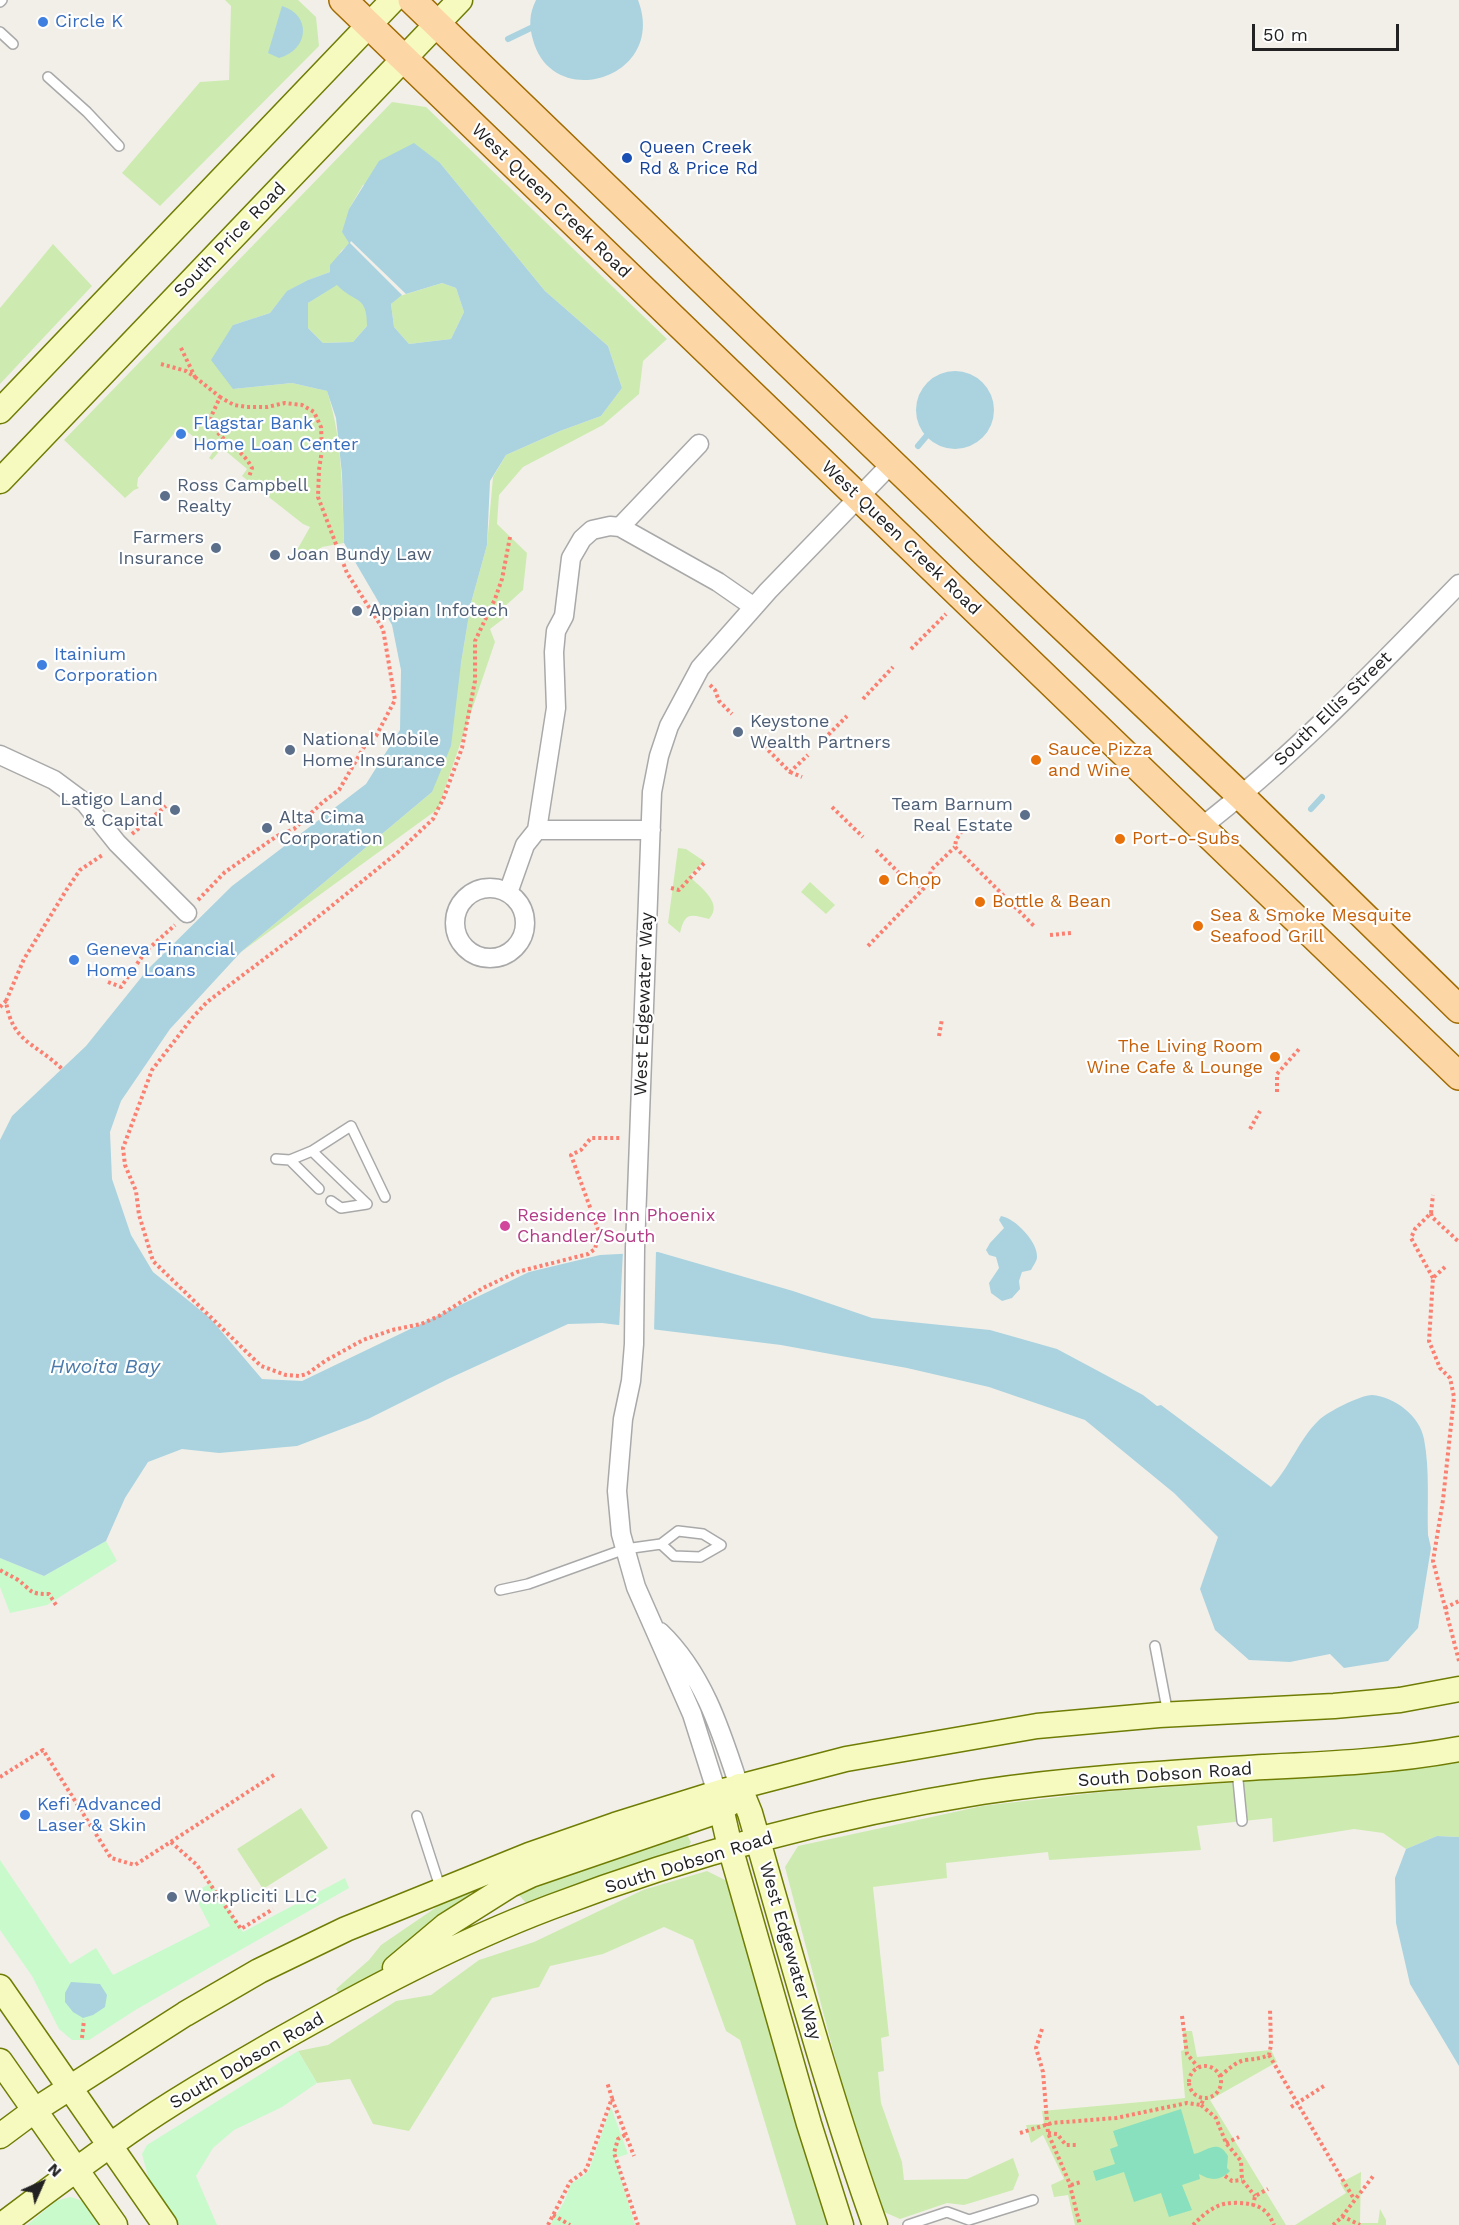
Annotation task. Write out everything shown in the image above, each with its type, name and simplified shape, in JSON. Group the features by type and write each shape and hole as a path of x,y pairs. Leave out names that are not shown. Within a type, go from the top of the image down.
{"main road":[{"name":"West Queen Creek Road","path":"343,0 1459,1077"},
{"path":"0,411 393,0"},
{"path":"412,0 1241,796 1459,1009"},
{"name":"South Price Road","path":"0,481 460,0"},
{"path":"0,2136 70,2087 185,2014 259,1971 346,1929 582,1836 726,1796 846,1759 913,1746 1037,1726 1168,1714 1334,1706 1400,1700 1459,1689"},
{"name":"South Dobson Road","path":"2,2225 110,2145 222,2073 353,2000 470,1942 550,1908 730,1847 886,1810 983,1792 1139,1774 1379,1759 1459,1749"},
{"path":"353,2000 445,1926 510,1885 726,1796"},
{"name":"West Edgewater Way","path":"726,1796 758,1841 803,2002 852,2160 875,2225"},
{"name":"West Edgewater Way","path":"726,1796 730,1847 809,2124 841,2225"},
{"path":"0,1987 165,2225"},
{"path":"0,2061 115,2225"}],"street":[{"path":"620,526 699,444"},
{"name":"West Edgewater Way","path":"726,1796 718,1724 703,1690 671,1643 652,1625 636,1587 625,1549 617,1491 622,1419 631,1381 634,1344 635,1248 652,792 659,756 669,726 700,668 754,607 892,463"},
{"path":"507,892 525,845 537,830 556,708 554,652 556,631 564,616 571,558 582,539 592,531 620,526 718,582 754,607"},
{"name":"South Ellis Street","path":"1200,828 1241,796 1385,659 1459,584"},
{"path":"0,755 54,780 85,803 118,845 187,913"},
{"path":"537,830 651,830"}],"lane":[{"path":"0,32 13,44"},
{"path":"48,77 87,111 119,146"},
{"path":"276,1159 290,1160 312,1151 351,1126 385,1197"},
{"path":"312,1151 367,1204 341,1208 331,1201"},
{"path":"290,1160 319,1189"},
{"path":"500,1590 528,1584 625,1549 661,1544 678,1531 703,1534 721,1545 700,1557 674,1556 661,1544"},
{"path":"1155,1646 1168,1714"},
{"path":"1237,1769 1242,1821"},
{"path":"417,1816 441,1890"},
{"path":"909,2225 947,2212 968,2223 1033,2200"}],"path":[{"path":"180,346 195,377"},
{"path":"108,982 121,987 146,951 187,913 225,872 277,836 294,829 339,790 364,747 376,736 395,700 383,629 347,573 318,497 322,450 321,428 314,412 302,405 285,403 267,408 234,405 186,371 161,364"},
{"path":"220,397 210,419 213,429 247,457 252,468 249,477"},
{"path":"292,938 397,853 433,819 444,797 462,748 475,681 475,641 502,579 510,537"},
{"path":"911,649 946,614"},
{"path":"863,699 893,667"},
{"path":"710,685 715,690 719,701 732,714"},
{"path":"824,739 847,716"},
{"path":"764,746 790,772 802,777"},
{"path":"790,772 808,755"},
{"path":"0,1007 6,1001 24,959 80,870 118,845 166,806"},
{"path":"832,807 863,837"},
{"path":"868,946 928,884 931,870 955,847 956,840 962,831"},
{"path":"955,847 1035,927"},
{"path":"876,850 899,873"},
{"path":"671,888 679,890 705,862"},
{"path":"908,882 912,880 923,889"},
{"path":"1050,935 1071,933"},
{"path":"6,1001 8,1018 22,1039 62,1069"},
{"path":"939,1036 942,1019"},
{"path":"1278,1092 1277,1074 1300,1048"},
{"path":"1250,1129 1260,1111"},
{"path":"1433,1195 1432,1217 1459,1242"},
{"path":"1431,1213 1415,1229 1411,1238 1433,1278 1429,1341 1440,1368 1450,1378 1454,1397 1443,1500 1433,1561 1459,1661"},
{"path":"1433,1278 1446,1267"},
{"path":"0,1570 8,1577 18,1580 33,1594 49,1594 56,1605"},
{"path":"1445,1608 1459,1601"},
{"path":"0,1777 43,1750 111,1858 135,1865 274,1775"},
{"path":"171,1842 197,1865 241,1929 273,1909"},
{"path":"1270,2009 1269,2055 1354,2199"},
{"path":"1182,2016 1187,2054 1198,2067"},
{"path":"82,2038 84,2020"},
{"path":"1041,2028 1036,2048 1043,2072 1048,2133 1070,2185 1080,2225"},
{"path":"1220,2076 1235,2064 1245,2060 1258,2060 1269,2055"},
{"path":"1203,2065 1213,2067 1220,2076 1221,2086 1209,2097 1204,2098 1194,2094 1189,2085 1190,2074 1198,2067 1203,2065"},
{"path":"607,2082 634,2156"},
{"path":"1291,2107 1324,2086"},
{"path":"548,2225 570,2182 585,2171 612,2098"},
{"path":"1201,2105 1204,2098"},
{"path":"1020,2133 1047,2125 1116,2118 1187,2103 1201,2105 1216,2118 1226,2143 1241,2161 1242,2180 1255,2196"},
{"path":"1048,2133 1058,2134 1066,2145 1076,2145"},
{"path":"625,2136 618,2139 614,2153 638,2225"},
{"path":"1226,2143 1239,2137"},
{"path":"1333,2225 1374,2175"},
{"path":"1225,2176 1232,2181 1242,2180"},
{"path":"1070,2185 1081,2182"},
{"path":"1255,2196 1268,2189"},
{"path":"1253,2206 1255,2196"},
{"path":"1193,2225 1217,2205 1233,2203 1259,2207 1269,2215 1274,2225"},
{"path":"553,2215 570,2225"},
{"path":"1342,2216 1360,2225"}],"green space":[{"path":"225,0 298,0 316,17 319,46 160,206 122,173 200,82 229,80 231,6"},
{"path":"392,102 426,107 667,339 643,361 639,394 603,425 523,467 499,495 497,524 527,553 523,590 503,608 507,616 490,629 495,642 438,809 241,952 432,792 461,663 471,603 487,545 493,477 506,455 601,416 622,388 608,346 545,291 440,163 363,185 349,209 350,243 341,251 330,272 288,291 270,313 233,325 233,389 292,383 327,391 339,447 344,543 322,547 306,560 297,550 310,527 242,476 247,469 222,448 212,460 209,458 213,452 180,426 138,478 139,488 125,498 64,440"},
{"path":"53,244 92,286 0,384 0,308"},
{"path":"442,283 456,288 464,312 451,339 409,344 394,327 391,304 400,296"},
{"path":"337,284 365,307 367,326 353,342 323,343 308,328 308,303"},
{"path":"678,848 686,849 704,861 689,876 709,896 714,907 709,919 697,916 686,918 680,933 668,923"},
{"path":"810,882 835,905 826,914 801,892"},
{"path":"106,1541 117,1561 47,1605 10,1613 0,1587 0,1558 44,1576"},
{"path":"1459,1761 1459,1837 1437,1836 1406,1849 1383,1833 1354,1829 1273,1842 1272,1818 1197,1826 1201,1850 1049,1860 1048,1852 946,1863 947,1878 873,1887 889,2036 881,2038 884,2071 878,2072 881,2103 902,2162 904,2180 967,2179 1013,2158 1019,2175 1013,2190 964,2205 947,2203 900,2219 884,2212 843,2088 785,1867 798,1846 982,1806 1102,1792 1373,1772"},
{"path":"301,1808 328,1848 263,1889 237,1849"},
{"path":"682,1832 691,1842 685,1852 532,1902 525,1902 519,1895 520,1887"},
{"path":"0,1860 70,1964 96,1948 113,1975 210,1926 193,1893 211,1883 243,1932 345,1878 349,1888 137,2009 89,2040 72,2040 59,2029 32,1976 0,1930"},
{"path":"707,1871 729,1882 776,2056 829,2225 796,2225 740,2040 726,2031 693,1940 664,1927 603,1954 550,1966 539,1987 492,1998 409,2131 373,2124 350,2079 317,2083 298,2051 328,2045 396,2001 431,1995 479,1960 534,1942 643,1890"},
{"path":"466,1889 470,1892 472,1899 384,1968 340,1995 336,1989 369,1960 381,1945"},
{"path":"1183,2031 1192,2031 1197,2057 1271,2050 1277,2062 1210,2100 1286,2225 1075,2225 1068,2195 1054,2197 1051,2185 1064,2179 1043,2135 1031,2143 1026,2125 1044,2124 1042,2111 1185,2098 1181,2051 1184,2050"},
{"path":"298,2051 317,2083 282,2107 234,2130 213,2148 196,2176 217,2225 179,2225 149,2180 142,2154 147,2145"},
{"path":"611,2107 628,2154 615,2158 635,2225 550,2225 564,2202 571,2184 589,2170"},
{"path":"1181,2109 1194,2154 1212,2147 1220,2148 1228,2156 1227,2168 1230,2171 1223,2177 1215,2179 1199,2174 1200,2179 1182,2185 1192,2210 1169,2217 1161,2193 1134,2202 1124,2172 1096,2181 1093,2171 1115,2164 1110,2149 1118,2146 1113,2131"},
{"path":"1361,2172 1360,2223 1378,2223 1380,2209 1386,2225 1295,2225 1346,2193 1340,2183"},
{"path":"70,2197 86,2204 104,2225 27,2225 56,2201"}],"water":[{"path":"536,0 638,0 643,27 637,49 623,66 604,77 583,80 562,76 544,62 533,40 530,20"},
{"path":"282,6 292,10 298,17 303,32 296,48 279,58 268,53"},
{"name":"Hwoita Bay","path":"414,143 440,163 545,291 608,346 622,388 601,416 506,455 490,481 487,545 471,603 451,746 432,792 241,952 170,1029 121,1101 110,1132 112,1179 131,1235 153,1272 210,1318 262,1379 302,1381 529,1272 600,1255 658,1252 793,1291 872,1318 990,1330 1057,1349 1143,1395 1157,1406 1161,1405 1271,1487 1306,1436 1323,1417 1360,1398 1372,1395 1389,1399 1412,1415 1422,1431 1427,1463 1428,1535 1431,1548 1418,1628 1388,1661 1344,1668 1330,1654 1290,1662 1249,1660 1215,1630 1200,1589 1218,1537 1174,1493 1085,1420 989,1387 907,1368 781,1345 602,1323 568,1324 448,1379 368,1419 297,1446 219,1453 182,1449 148,1462 125,1498 106,1541 44,1576 0,1558 0,1140 12,1116 86,1046 148,969 232,886 366,784 400,730 401,670 392,625 344,543 342,474 336,418 327,391 292,383 233,389 211,360 233,325 270,313 287,291 330,272 330,265 349,243 342,232 349,209 379,161","holes":["351,241 406,294 442,283 456,288 464,312 451,339 409,344 394,327 391,304 402,295 350,243","337,285 362,304 365,309 367,326 353,342 323,343 308,328 308,303"]},
{"path":"947,371 963,371 977,377 988,388 994,402 994,418 988,432 977,443 963,449 947,449 933,443 922,432 916,418 916,402 922,388 933,377"},
{"path":"1001,1216 1013,1221 1025,1232 1034,1245 1037,1257 1031,1270 1022,1272 1019,1281 1020,1289 1012,1298 1002,1301 991,1293 989,1283 999,1268 996,1257 989,1255 986,1250 1004,1228 999,1220"},
{"path":"1437,1836 1459,1837 1459,2066 1410,1984 1396,1923 1395,1878 1406,1849"},
{"path":"71,1982 100,1984 107,1995 105,2007 83,2018 73,2012 65,2002 65,1993"}],"pier":[{"path":"656,1250 654,1333 619,1329 623,1251"}],"waterway":[{"path":"508,39 535,26"},
{"path":"918,446 929,433"},
{"path":"1311,809 1322,797"}],"place":[{"name":"Circle K","path":"43,22"},
{"name":"Queen Creek Rd & Price Rd","path":"627,158"},
{"name":"Flagstar Bank Home Loan Center","path":"181,434"},
{"name":"Ross Campbell Realty","path":"165,496"},
{"name":"Farmers Insurance","path":"216,548"},
{"name":"Joan Bundy Law","path":"275,555"},
{"name":"Appian Infotech","path":"357,611"},
{"name":"Itainium Corporation","path":"42,665"},
{"name":"Keystone Wealth Partners","path":"738,732"},
{"name":"National Mobile Home Insurance","path":"290,750"},
{"name":"Sauce Pizza and Wine","path":"1036,760"},
{"name":"Latigo Land & Capital","path":"175,810"},
{"name":"Team Barnum Real Estate","path":"1025,815"},
{"name":"Alta Cima Corporation","path":"267,828"},
{"name":"Port-o-Subs","path":"1120,839"},
{"name":"Chop","path":"884,880"},
{"name":"Bottle & Bean","path":"980,902"},
{"name":"Sea & Smoke Mesquite Seafood Grill","path":"1198,926"},
{"name":"Geneva Financial Home Loans","path":"74,960"},
{"name":"The Living Room Wine Cafe & Lounge","path":"1275,1057"},
{"name":"Residence Inn Phoenix Chandler/South","path":"505,1226"},
{"name":"Kefi Advanced Laser & Skin","path":"25,1815"},
{"name":"Workpliciti LLC","path":"172,1897"}]}
